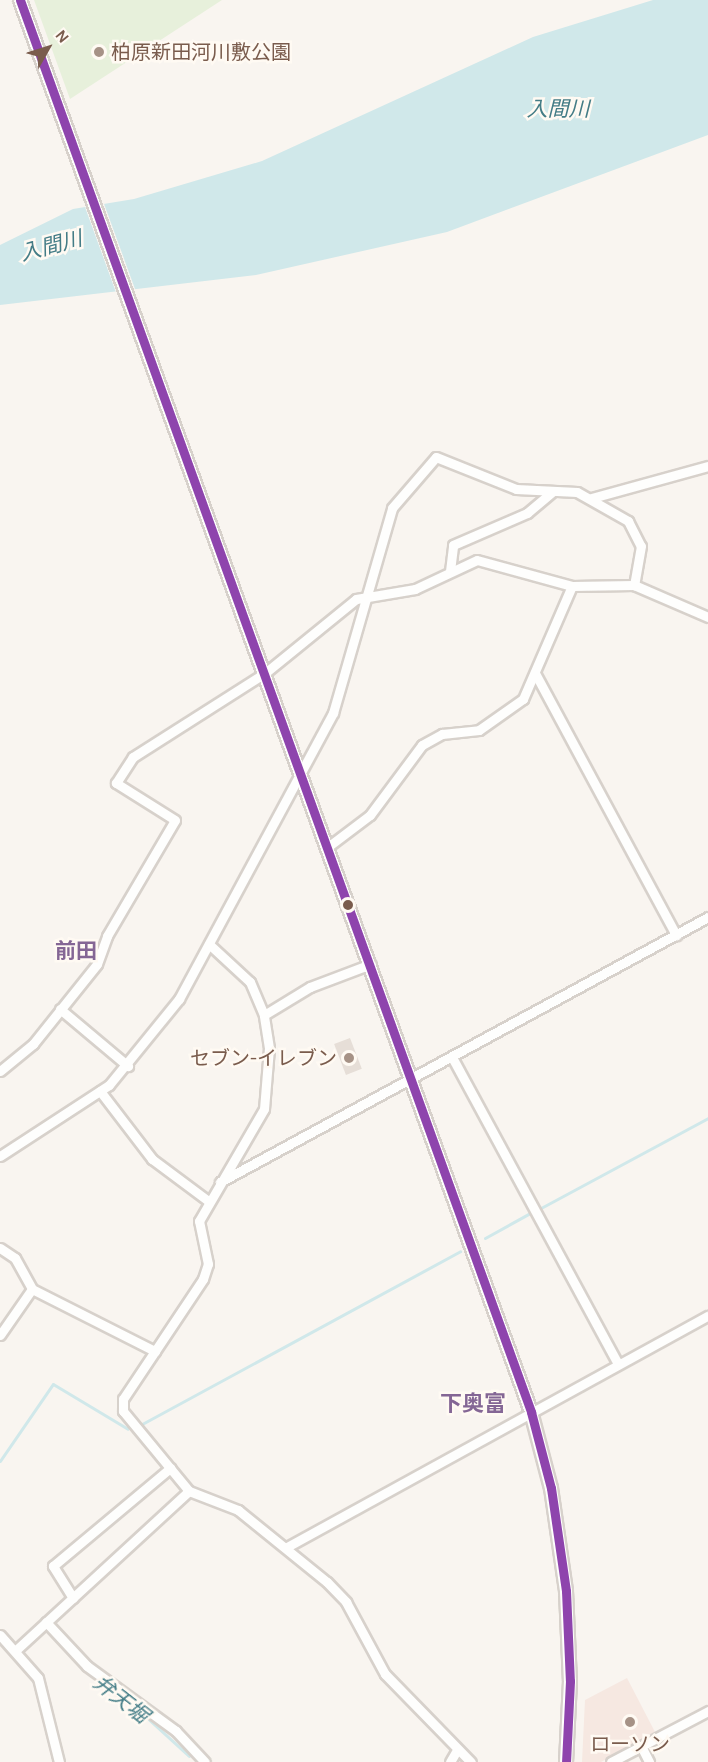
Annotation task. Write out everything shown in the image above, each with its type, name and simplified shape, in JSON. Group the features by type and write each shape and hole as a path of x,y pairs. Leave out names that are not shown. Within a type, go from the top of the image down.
{"street":[{"path":"20,0 371,964 531,1412 551,1488 566,1591 570,1681 566,1762"},
{"path":"0,1156 100,1091 128,1066 179,999 333,713 392,508 436,457 496,484 592,498 708,466"},
{"path":"450,571 453,545 527,513 552,492"},
{"path":"592,498 635,529 641,555 634,585"},
{"path":"0,1071 33,1044 97,964 112,927 176,820 116,783 133,757 265,673 365,596 415,589 477,560 572,586 634,585 708,617"},
{"path":"328,846 370,814 422,745 495,721 522,699 572,586"},
{"path":"535,673 675,935"},
{"path":"217,1184 708,917"},
{"path":"209,944 250,982 264,1015 269,1048 264,1109 207,1200 199,1221 208,1263 203,1279 123,1399 123,1411 189,1491 238,1510 287,1547 346,1602 385,1674 471,1762"},
{"path":"264,1015 310,987 371,964"},
{"path":"60,1009 128,1066"},
{"path":"452,1058 618,1364"},
{"path":"100,1091 152,1159 207,1200"},
{"path":"0,1248 15,1258 32,1289 155,1352"},
{"path":"0,1335 32,1289"},
{"path":"287,1547 708,1316"},
{"path":"73,1598 52,1566 170,1468"},
{"path":"15,1650 109,1569 143,1527 189,1491"},
{"path":"46,1622 87,1666 176,1731 198,1760"},
{"path":"0,1635 38,1678 59,1762"},
{"path":"611,1762 708,1710"},
{"path":"641,1746 649,1762"},
{"path":"450,1762 457,1750"}],"shaded area":[{"path":"627,1678 655,1732 601,1762 582,1762 585,1700"}],"green space":[{"name":"柏原新田河川敷公園","path":"34,0 222,0 70,99"}],"water":[{"name":"入間川","path":"653,0 708,0 708,135 447,232 256,275 0,305 0,245 73,209 134,199 262,161 533,37"}],"pier":[{"path":"103,201 136,292 118,299 85,207"}],"building":[{"name":"セブン-イレブン","path":"350,1038 362,1069 346,1075 334,1044"}],"waterway":[{"path":"539,1209 708,1118"},
{"path":"485,1238 532,1212"},
{"path":"142,1424 460,1251"},
{"path":"0,1461 53,1384 128,1429"},
{"name":"弁天堀","path":"59,1642 90,1674"},
{"name":"弁天堀","path":"132,1704 189,1756"}],"transit line":[{"path":"20,0 531,1412 551,1488 566,1591 570,1681 566,1762"}],"place":[{"name":"柏原新田河川敷公園","path":"99,52"},
{"name":"セブン-イレブン","path":"349,1058"},
{"name":"ローソン","path":"630,1722"}],"district":[{"name":"前田","path":"76,951"},
{"name":"下奥富","path":"473,1405"}]}
